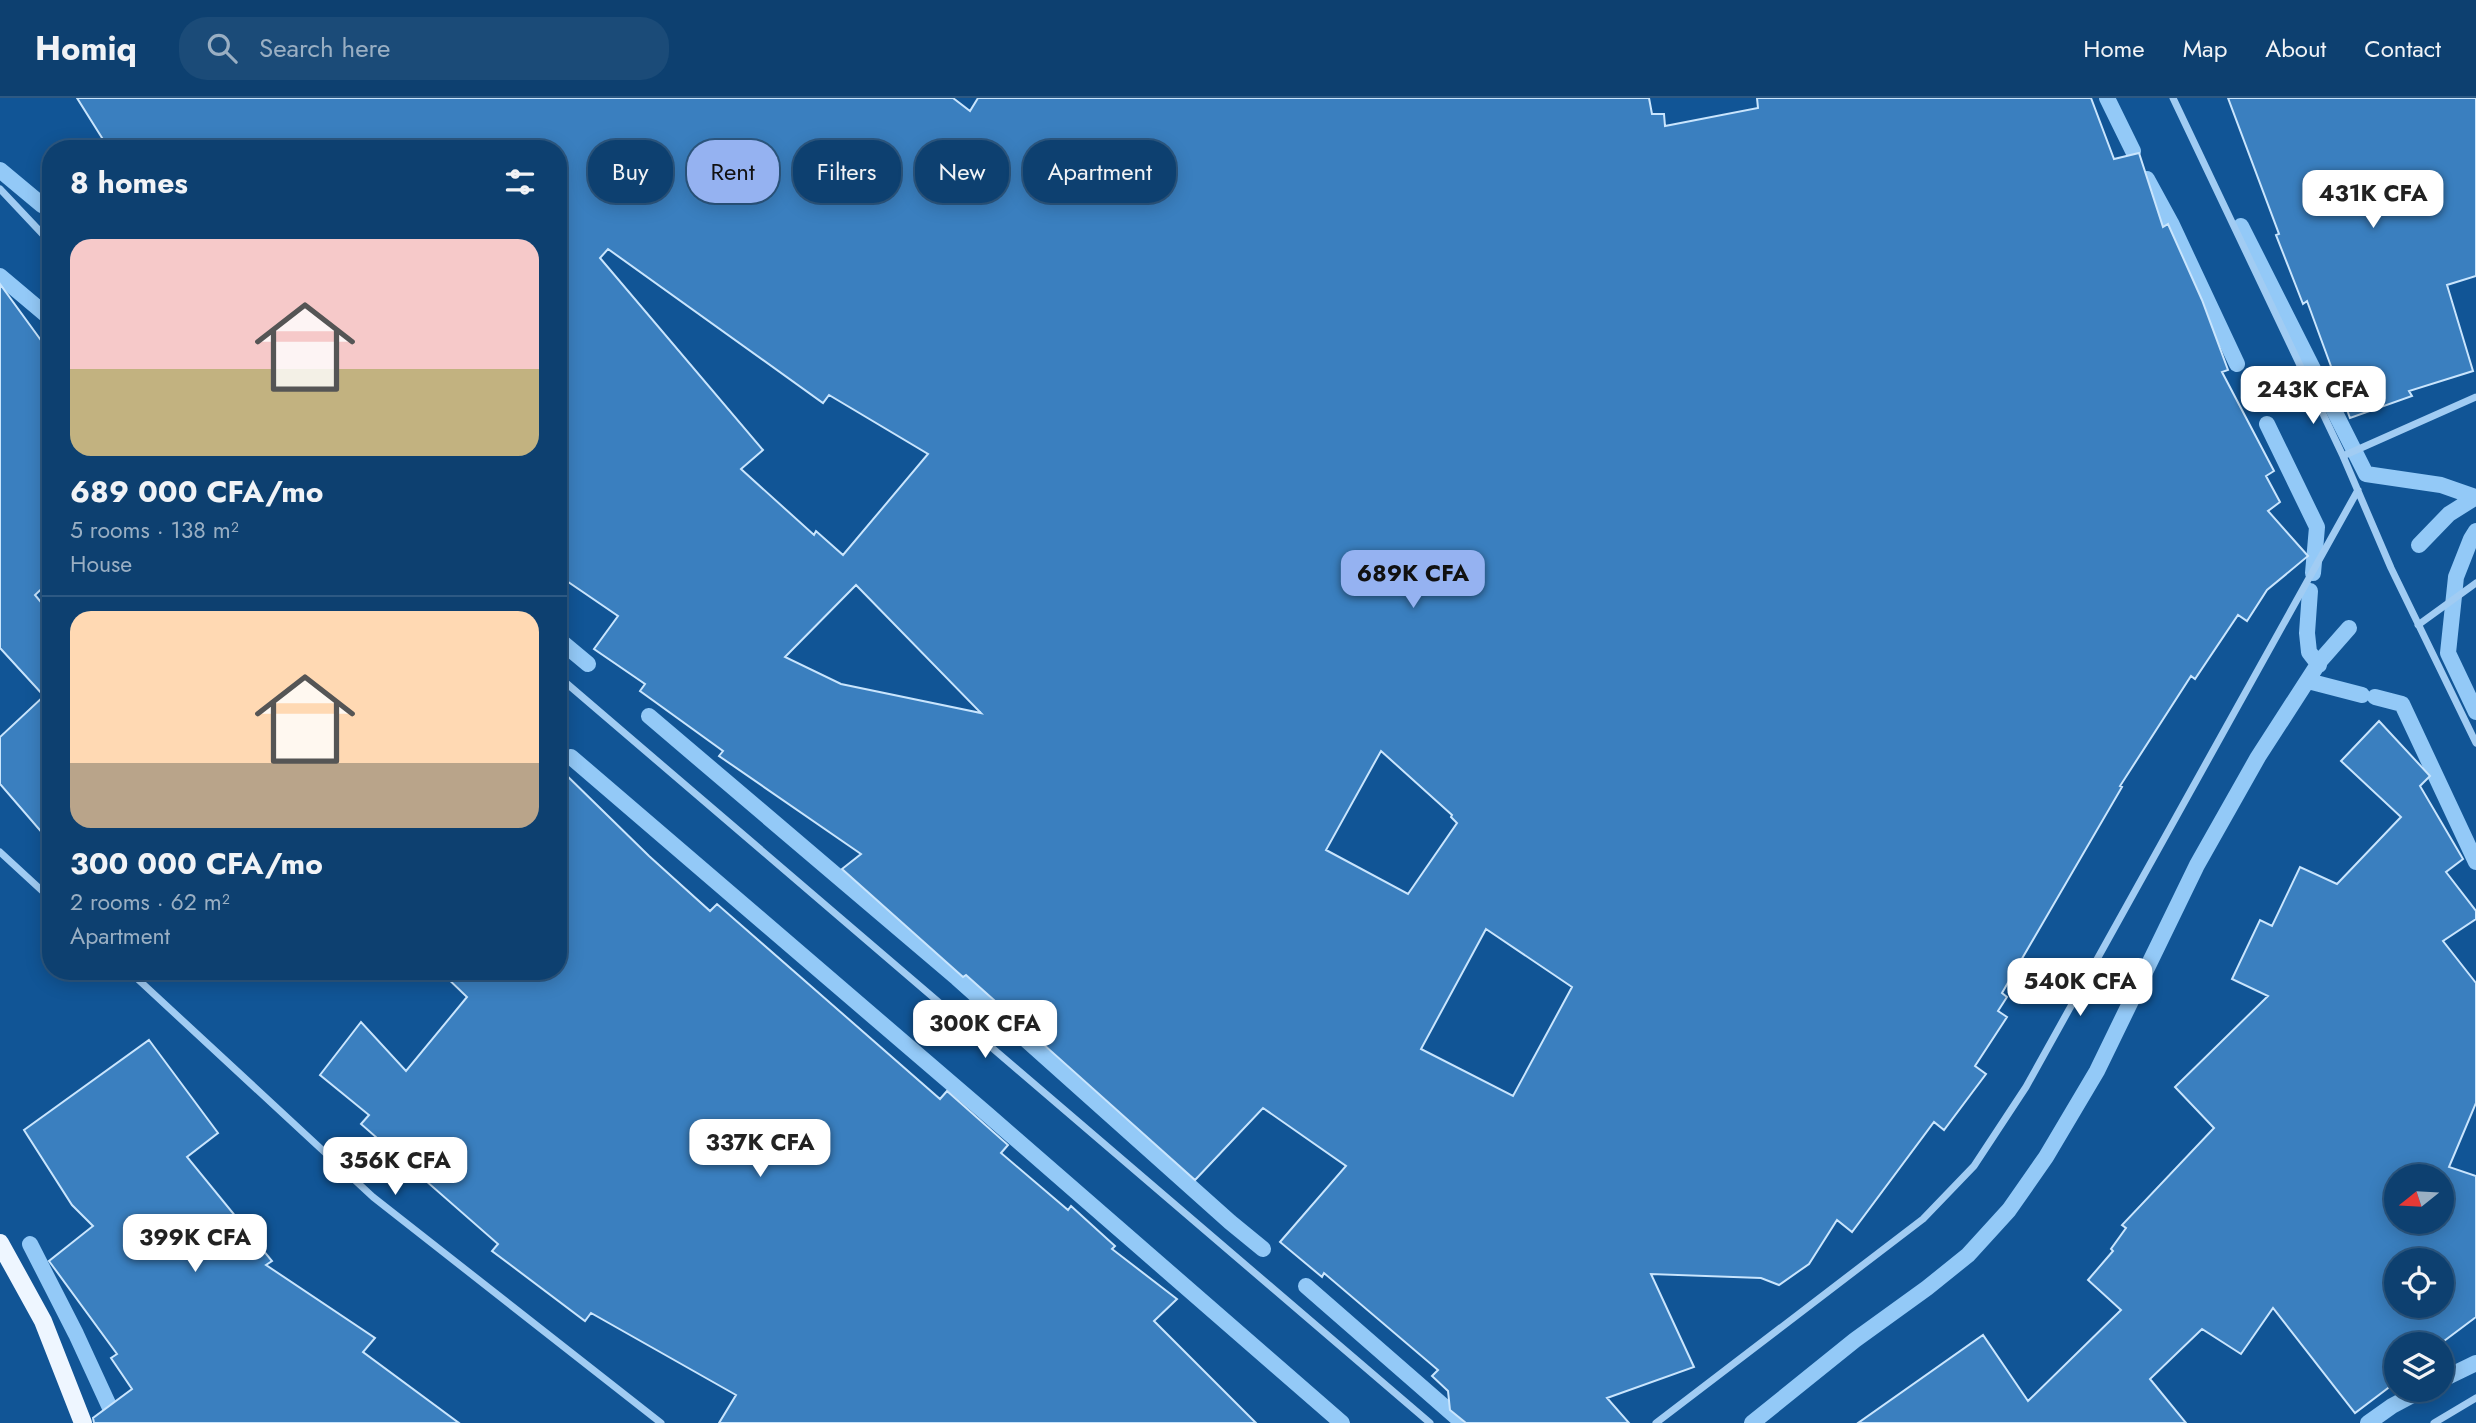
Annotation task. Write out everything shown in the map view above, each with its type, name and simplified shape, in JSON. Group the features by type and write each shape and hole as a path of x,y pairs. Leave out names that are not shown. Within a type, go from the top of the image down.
{"main road":[{"path":"0,1243 43,1321 83,1423"}],"street":[{"path":"2173,98 2343,456 2418,625 2476,743"},
{"path":"0,189 42,233"},
{"path":"2343,456 2476,397"},
{"path":"1656,1423 1923,1219 1974,1166 2026,1087 2358,490"},
{"path":"2418,625 2476,583"},
{"path":"567,684 1430,1423"},
{"path":"0,852 42,891"},
{"path":"139,980 373,1197 661,1423"},
{"path":"2434,1423 2476,1398"}],"building":[{"path":"77,98 953,98 970,111 978,98 1649,98 1652,114 1664,114 1665,126 1758,108 1757,98 2091,98 2114,159 2139,153 2163,227 2168,224 2202,300 2228,370 2222,372 2274,471 2266,476 2280,502 2268,511 2308,556 2267,590 2247,621 2238,615 2195,679 2191,676 2120,786 2122,787 2002,993 2007,997 1998,1011 2007,1017 1975,1066 1986,1074 1944,1130 1934,1122 1852,1232 1837,1220 1809,1264 1779,1285 1761,1278 1651,1274 1694,1367 1607,1398 1629,1423 1466,1423 1450,1410 1448,1391 1432,1376 1438,1370 1324,1273 1322,1277 1280,1242 1346,1166 1263,1108 1195,1180 966,975 963,977 842,869 861,854 719,756 723,751 640,691 645,684 594,649 618,616 567,581 567,140 103,140","holes":["608,249 823,403 829,395 928,454 843,555 816,531 814,535 741,469 763,450 600,258","856,585 981,713 841,684 785,657","1381,751 1452,815 1457,823 1408,894 1326,850","1486,929 1572,987 1513,1096 1421,1049"]},
{"path":"2228,98 2476,98 2476,276 2447,285 2473,371 2409,391 2412,396 2350,418 2307,301 2303,304 2276,235 2279,234"},
{"path":"0,284 42,342 42,588 35,595 42,603 42,694 0,648"},
{"path":"42,698 42,833 0,784 0,737"},
{"path":"2379,721 2430,776 2420,786 2463,859 2446,872 2476,911 2476,919 2443,941 2476,983 2476,1103 2450,1164 2384,1164 2384,1234 2454,1234 2454,1169 2476,1176 2476,1317 2454,1334 2384,1332 2384,1391 2355,1413 2273,1308 2241,1354 2202,1329 2150,1379 2186,1423 1858,1423 1983,1335 2028,1401 2121,1310 2088,1280 2113,1251 2111,1249 2126,1228 2122,1225 2214,1128 2175,1087 2268,996 2232,979 2260,920 2272,926 2300,867 2337,884 2401,817 2341,761"},
{"path":"567,776 710,911 717,904 940,1099 947,1091 1008,1145 1001,1153 1068,1210 1071,1206 1115,1246 1112,1249 1177,1299 1154,1321 1256,1423 719,1423 736,1395 591,1313 585,1321 492,1251 498,1244 361,1124 369,1115 320,1075 361,1022 406,1071 467,997 449,980 567,980"},
{"path":"149,1040 218,1133 187,1157 272,1261 266,1265 375,1338 363,1352 459,1423 94,1423 93,1418 132,1389 111,1358 117,1354 49,1261 93,1226 72,1205 24,1130"}],"waterway":[{"path":"2107,98 2133,151"},
{"path":"0,170 42,205"},
{"path":"2147,179 2171,223 2237,364"},
{"path":"2241,226 2366,474 2441,485 2475,497"},
{"path":"0,276 42,311"},
{"path":"2267,424 2317,527 2313,573"},
{"path":"2419,545 2449,514 2476,497"},
{"path":"2476,531 2456,577 2448,653 2476,712"},
{"path":"2310,591 2307,633 2309,652 2319,665"},
{"path":"1752,1423 1855,1340 1968,1255 2009,1210 2046,1157 2097,1071 2197,865 2258,757 2320,661 2349,628"},
{"path":"567,646 588,664"},
{"path":"2308,681 2362,695"},
{"path":"2375,697 2402,704 2476,862"},
{"path":"649,716 957,978 1263,1249"},
{"path":"571,757 1342,1423"},
{"path":"30,1244 117,1423"},
{"path":"1306,1286 1463,1423"},
{"path":"2454,1374 2476,1363"},
{"path":"2368,1423 2400,1402"}]}
